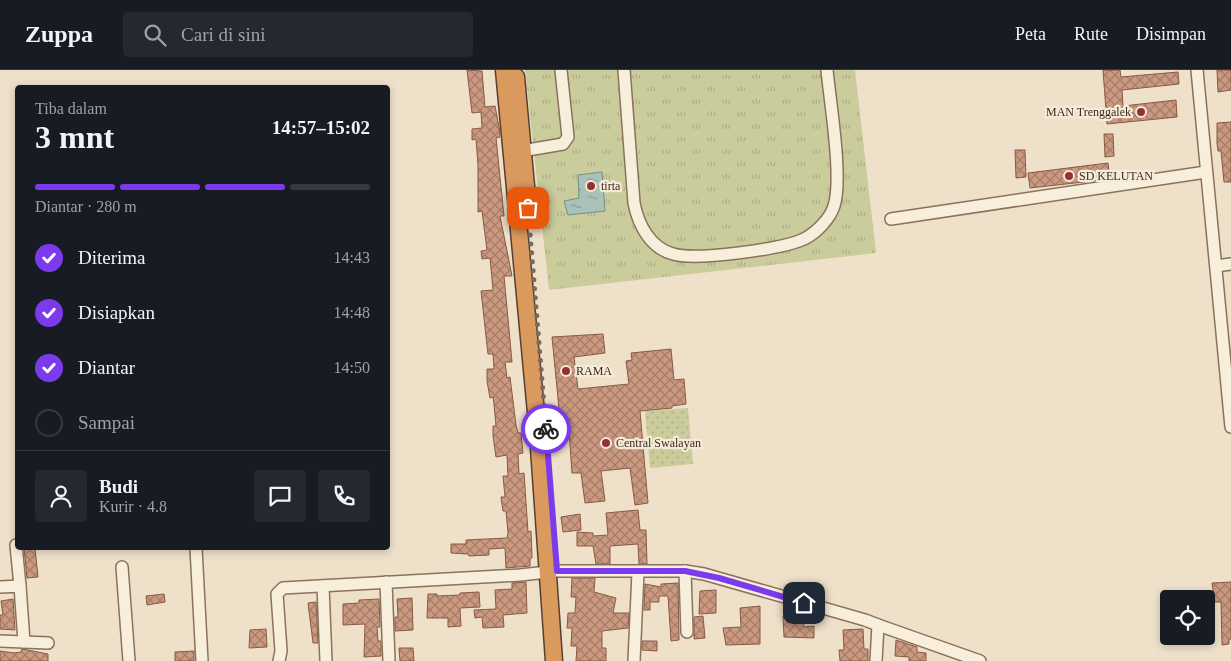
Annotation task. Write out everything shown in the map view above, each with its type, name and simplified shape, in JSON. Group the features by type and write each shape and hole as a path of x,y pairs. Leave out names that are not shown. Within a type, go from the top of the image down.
{"highway":[{"path":"504,70 518,152"},
{"path":"516,70 518,152 553,571 564,661"},
{"path":"553,571 554,661"}],"street":[{"path":"518,152 563,144 568,137 560,70"},
{"path":"624,70 634,203 638,222 662,249 683,256 742,252 783,246 805,238 821,226 834,206 837,186 827,70"},
{"path":"1197,70 1231,427"},
{"path":"891,219 1206,172"},
{"path":"1216,266 1231,264"},
{"path":"16,550 24,642"},
{"path":"196,550 202,661"},
{"path":"122,567 129,661"},
{"path":"279,661 278,591 283,588 553,571 685,571 743,584 878,625 980,661"},
{"path":"685,571 687,632"},
{"path":"634,661 638,572"},
{"path":"386,582 389,661"},
{"path":"0,587 20,586"},
{"path":"323,586 326,661"},
{"path":"876,661 878,625"},
{"path":"0,641 48,643"}],"green space":[{"path":"525,70 855,70 876,253 549,290"},
{"path":"688,408 693,464 650,468 645,411"}],"water":[{"name":"tirta","path":"602,172 605,211 568,215 564,201 579,198 578,175"}],"building":[{"path":"467,70 482,71 485,107 495,106 499,127 500,137 496,138 504,216 500,216 512,276 504,276 512,362 505,362 507,378 510,377 516,425 518,433 521,433 523,453 518,454 519,474 524,473 528,532 531,531 532,558 530,558 530,566 506,568 505,548 489,549 489,555 469,556 468,554 451,553 451,544 466,544 466,540 507,538 508,533 506,511 503,511 501,497 505,497 503,476 508,476 507,455 496,457 493,436 493,426 496,426 494,404 493,397 490,398 487,381 487,369 494,369 493,354 488,354 481,291 493,290 490,258 482,259 481,251 487,250 482,211 478,212 476,139 472,140 472,129 482,128 481,112 472,113"},
{"path":"1103,70 1120,70 1121,77 1178,72 1179,84 1122,90 1123,106 1176,100 1177,117 1107,124"},
{"path":"1217,70 1231,70 1231,90 1218,92"},
{"path":"1231,122 1231,182 1224,182 1221,151 1218,151 1217,143 1217,123"},
{"path":"1104,134 1113,134 1114,156 1105,157"},
{"path":"1015,150 1025,150 1026,177 1016,178"},
{"name":"SD KELUTAN","path":"1108,163 1110,179 1030,188 1028,173"},
{"name":"Central Swalayan","path":"603,334 605,353 574,357 578,389 629,384 626,361 632,360 631,353 671,349 674,380 684,379 686,404 672,406 672,408 640,411 648,503 635,505 630,468 601,471 605,501 585,503 581,473 572,473 568,418 560,419 552,337"},
{"path":"638,510 640,530 646,530 647,564 639,564 638,544 610,546 610,564 596,564 593,546 577,546 577,532 593,533 593,536 608,535 606,513"},
{"path":"580,514 581,530 563,532 561,517"},
{"path":"24,550 35,550 38,577 27,578"},
{"path":"572,578 595,578 594,592 616,598 613,613 629,613 628,628 602,631 602,648 606,648 606,661 576,661 577,646 571,646 572,628 567,628 568,613 575,613 576,597 571,597"},
{"path":"526,582 527,613 503,615 504,627 483,628 482,617 475,618 474,610 496,609 495,590 512,589 512,583"},
{"path":"1231,582 1231,639 1229,639 1229,644 1222,645 1221,602 1215,602 1215,590 1213,590 1212,583"},
{"path":"678,583 679,640 671,641 668,596 659,596 659,602 650,602 650,610 644,610 645,584 661,587 661,584"},
{"path":"716,590 716,613 699,614 700,591"},
{"path":"479,592 480,607 460,608 461,626 448,627 448,618 427,618 428,594 437,594 437,596"},
{"path":"164,594 165,602 147,605 146,596"},
{"path":"412,598 413,630 395,631 395,617 398,617 397,599"},
{"path":"13,599 15,630 0,629 0,615 3,615 1,601"},
{"path":"379,599 380,627 377,627 378,641 381,641 381,656 364,657 365,624 343,625 343,604 359,603 359,600"},
{"path":"316,602 318,643 313,643 308,603"},
{"path":"760,606 760,644 726,645 723,628 741,627 740,608"},
{"path":"703,616 705,638 694,639 694,617"},
{"path":"783,616 792,616 792,619 803,619 804,627 814,626 814,638 784,637"},
{"path":"266,629 267,647 249,648 250,630"},
{"path":"863,629 864,649 868,649 868,661 840,661 839,650 844,650 843,630"},
{"path":"896,640 917,647 917,652 926,653 926,661 909,661 909,657 895,656"},
{"path":"642,641 657,641 657,651 642,650"},
{"path":"399,648 413,648 414,661 400,661"},
{"path":"22,649 48,654 48,661 0,661 0,651 14,653 21,652"},
{"path":"194,651 194,661 175,661 175,652"}],"way so far":[{"path":"528,208 546,429"}],"place":[{"name":"MAN Trenggalek","path":"1141,112"},
{"name":"SD KELUTAN","path":"1069,176"},
{"name":"tirta","path":"591,186"},
{"name":"RAMA","path":"566,371"},
{"name":"Central Swalayan","path":"606,443"}],"route":[{"path":"546,429 557,571 685,571 751,586 804,603"}]}
